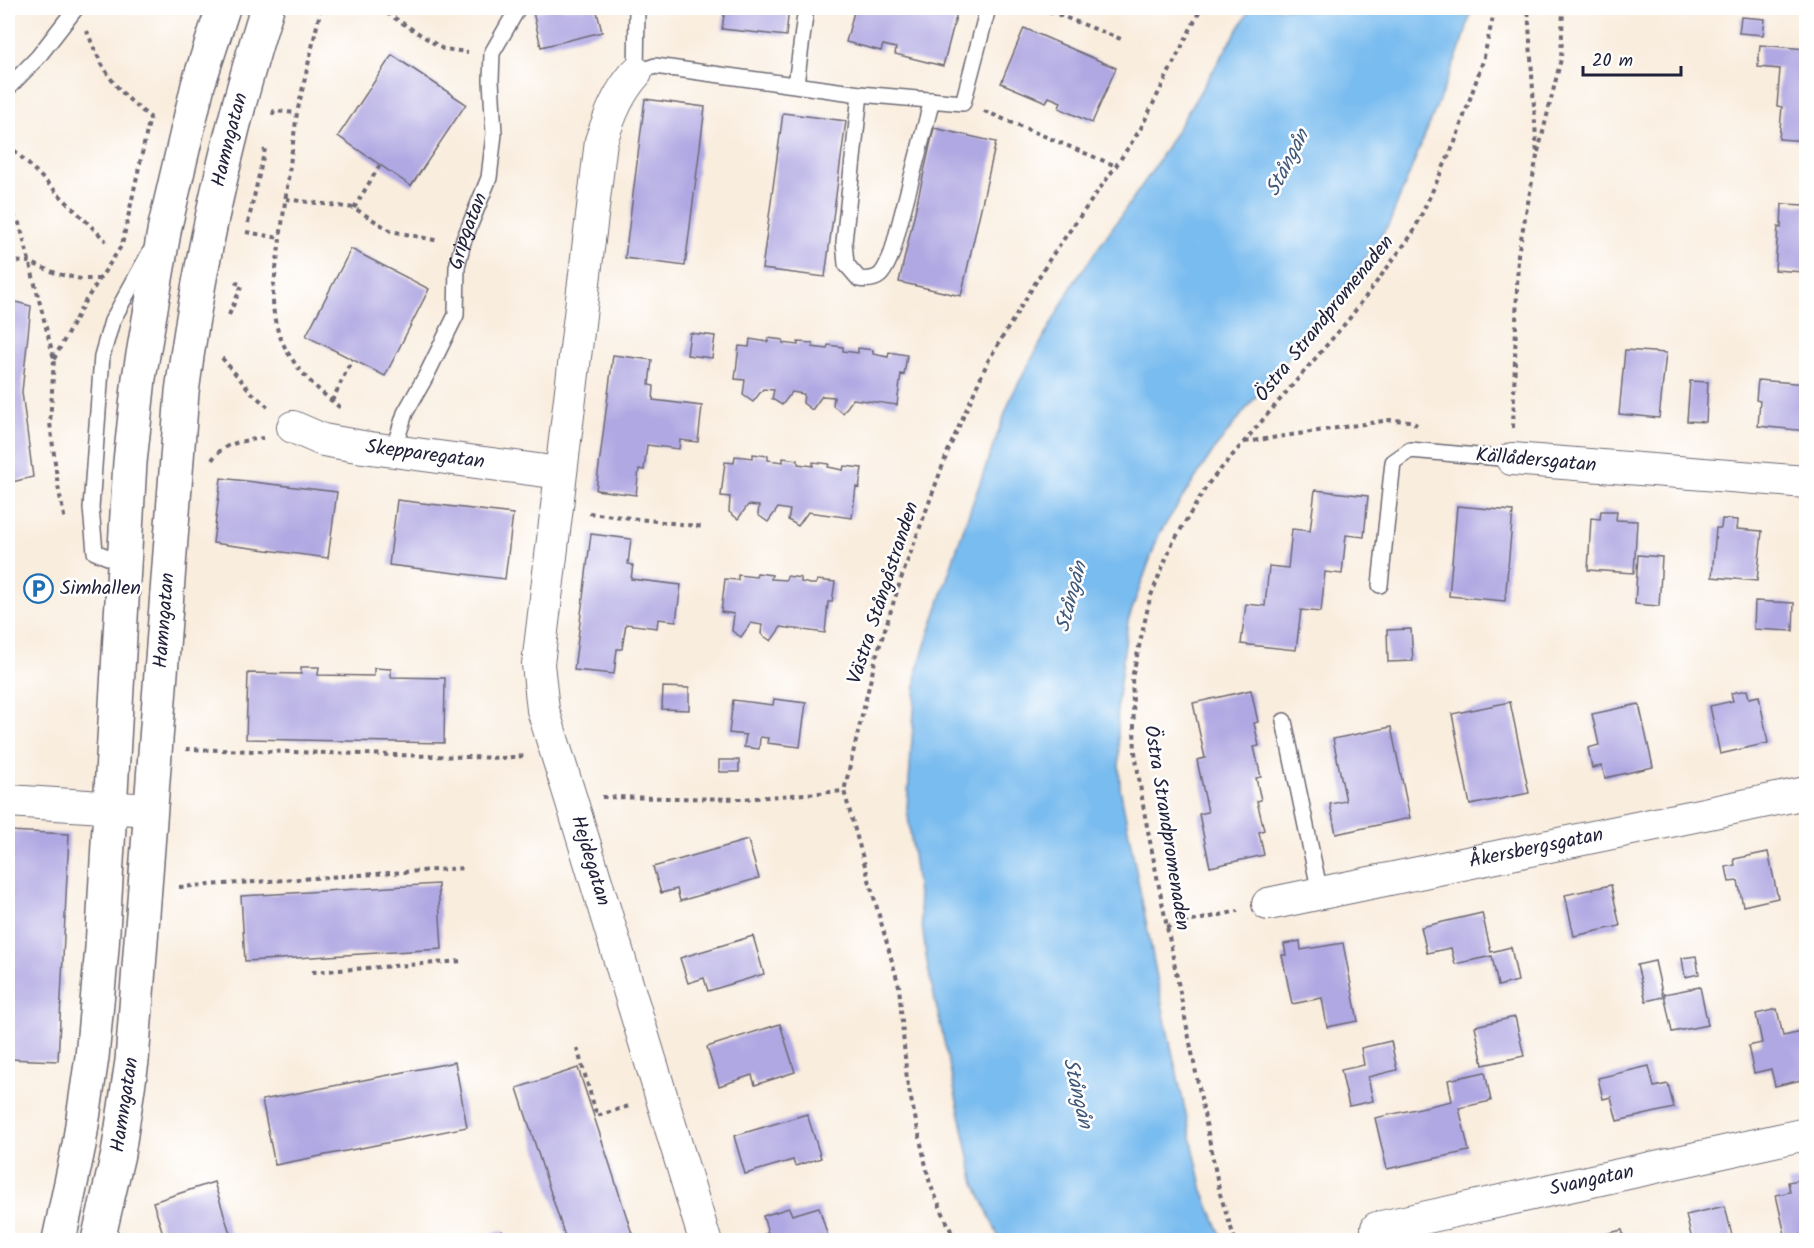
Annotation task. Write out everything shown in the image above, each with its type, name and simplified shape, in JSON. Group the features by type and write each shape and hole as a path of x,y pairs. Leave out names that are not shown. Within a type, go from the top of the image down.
{"main road":[{"name":"Hamngatan","path":"59,1240 79,1145 92,1057 102,948 110,807 109,558 130,462 138,378 165,226 198,85 223,8"},
{"name":"Hamngatan","path":"98,1240 118,1154 132,1060 182,392 192,311 212,212 250,62 267,8"}],"street":[{"path":"560,473 601,141 610,113 624,86 636,73"},
{"name":"Skepparegatan","path":"293,427 322,440 560,473"},
{"name":"Källådersgatan","path":"1512,459 1806,482"},
{"name":"Hejdegatan","path":"560,473 538,664 543,710 705,1240"},
{"name":"Åkersbergsgatan","path":"1268,904 1806,793"},
{"path":"8,801 151,810"},
{"name":"Svangatan","path":"1377,1228 1806,1134"}],"lane":[{"path":"8,88 38,57 76,8"},
{"name":"Gripgatan","path":"378,449 405,413 456,315 457,267 463,242 489,178 494,134 492,53 518,8"},
{"path":"637,8 636,73 655,66 860,94 963,103 988,8"},
{"path":"796,84 806,8"},
{"path":"860,94 844,242 846,264 859,279 871,280 883,273 892,253 932,100"},
{"name":"Källådersgatan","path":"1380,585 1393,462 1410,450 1512,459"},
{"path":"1284,721 1320,893"}],"path":[{"path":"321,8 297,113 273,291 274,319 282,344 299,369 332,402 362,425 378,449"},
{"path":"379,8 443,49 492,53"},
{"path":"1041,8 1121,39"},
{"name":"Västra Stångåstranden","path":"956,1240 930,1184 907,1082 899,986 844,791 876,657 901,579 948,451 988,361 1051,257 1141,128 1201,8"},
{"name":"Östra Strandpromenaden","path":"1235,1240 1220,1194 1166,927 1135,752 1132,678 1150,598 1172,544 1209,484 1349,319 1413,233 1455,142 1483,61 1495,8"},
{"path":"1528,8 1537,156"},
{"path":"1512,459 1518,254 1537,156 1561,59 1563,8"},
{"path":"54,359 99,279 122,245 150,117 126,99 109,78 86,30"},
{"path":"963,103 1053,138 1116,166"},
{"path":"8,144 106,241"},
{"path":"354,208 380,165"},
{"path":"286,200 354,208 391,231 433,241 463,242"},
{"path":"8,207 20,225 54,359 50,423 58,486 68,530"},
{"path":"246,232 280,238"},
{"path":"8,261 29,262 58,274 81,279 99,279"},
{"path":"228,279 242,285 230,315"},
{"path":"222,359 251,392 293,427"},
{"path":"332,402 352,359"},
{"path":"1245,442 1390,420 1410,421 1443,441 1450,453"},
{"path":"556,509 705,527"},
{"path":"186,749 502,758 555,754"},
{"path":"570,796 742,799 844,791"},
{"path":"178,887 465,868"},
{"path":"1166,927 1268,904"},
{"path":"312,972 464,961"},
{"path":"577,1048 597,1116 662,1096"},
{"path":"1327,1240 1344,1237"}],"water":[{"name":"Stångån","path":"1251,8 1472,8 1463,41 1389,224 1331,307 1213,451 1159,534 1128,621 1117,705 1120,788 1166,1024 1203,1191 1223,1240 1000,1240 975,1184 927,963 907,808 917,670 964,527 1011,397 1073,284 1150,174"}],"building":[{"path":"552,8 596,8 602,32 541,47 533,12"},
{"path":"725,8 789,8 786,36 722,29"},
{"path":"855,8 958,9 943,66 895,54 896,48 883,45 881,51 846,42"},
{"path":"1741,17 1765,19 1763,35 1739,33"},
{"path":"1024,28 1116,68 1092,123 1059,108 1061,102 1049,97 1046,102 1001,83"},
{"path":"1760,45 1806,49 1806,141 1779,139 1782,107 1777,106 1780,69 1758,67"},
{"path":"392,55 466,104 411,186 338,136"},
{"path":"645,99 705,107 685,266 625,258"},
{"path":"783,113 846,121 825,277 762,269"},
{"path":"934,128 996,142 961,296 899,282"},
{"path":"1782,204 1806,205 1806,258 1803,272 1775,270"},
{"path":"351,249 429,289 385,376 306,336"},
{"path":"8,300 31,306 22,392 33,477 8,483"},
{"path":"690,333 715,336 712,358 687,355"},
{"path":"768,338 798,345 798,342 813,343 812,347 827,349 828,345 843,347 843,351 858,353 858,348 873,350 873,354 888,357 889,352 907,355 904,375 901,374 897,405 853,399 843,413 833,406 834,397 822,396 812,410 803,403 804,394 792,392 782,405 772,399 774,390 763,389 753,402 743,395 745,380 735,379 739,346 749,347 750,339 768,342"},
{"path":"1625,350 1666,353 1659,418 1619,414"},
{"path":"613,355 652,360 649,385 654,386 653,400 702,406 698,442 680,440 679,449 647,445 644,470 639,469 636,495 596,490"},
{"path":"1758,380 1806,384 1806,431 1758,426 1760,401 1756,400"},
{"path":"1690,381 1708,382 1706,422 1687,421"},
{"path":"753,454 768,456 768,460 783,462 783,458 798,460 798,464 813,466 813,462 829,464 828,467 843,470 844,466 862,468 859,488 856,487 852,518 808,512 798,526 788,520 790,510 778,508 768,522 758,515 759,506 748,505 738,519 729,512 730,497 721,496 725,462 734,463 735,456 753,458"},
{"path":"221,478 337,492 328,558 213,543"},
{"path":"1315,490 1368,496 1364,537 1346,535 1342,574 1325,572 1321,612 1301,610 1296,650 1241,644 1246,604 1265,606 1269,566 1288,568 1292,529 1310,531"},
{"path":"397,500 513,514 505,579 389,565"},
{"path":"1457,506 1513,511 1505,601 1449,596"},
{"path":"1601,511 1617,511 1616,520 1637,521 1634,573 1588,570 1591,518 1600,519"},
{"path":"1722,519 1738,520 1737,529 1762,531 1757,581 1712,577 1716,528 1721,528"},
{"path":"591,534 631,539 628,564 633,565 631,579 681,585 676,621 658,619 657,628 626,624 622,649 617,649 614,674 574,670"},
{"path":"1638,555 1662,557 1659,606 1635,604"},
{"path":"757,573 772,575 771,579 786,580 787,576 801,578 801,582 810,584 816,584 817,580 835,582 832,602 828,602 825,633 781,627 771,641 761,634 762,625 751,623 741,637 732,631 734,614 721,612 725,579 738,580 738,575 756,577"},
{"path":"1755,601 1794,603 1793,631 1754,629"},
{"path":"1411,629 1413,661 1388,662 1387,630"},
{"path":"301,667 319,667 318,675 374,676 374,668 391,669 391,677 445,678 444,743 246,739 248,673 301,674"},
{"path":"663,687 689,688 689,710 662,709"},
{"path":"1251,690 1258,722 1254,723 1259,746 1254,747 1261,777 1256,778 1261,800 1257,801 1264,830 1259,832 1264,855 1210,867 1199,814 1208,812 1197,760 1205,758 1193,703"},
{"path":"1747,690 1749,698 1759,696 1768,743 1720,754 1710,706 1733,701 1731,693"},
{"path":"774,699 806,703 800,747 767,743 768,738 760,737 759,749 744,747 746,735 729,733 733,700 773,705"},
{"path":"1510,702 1529,793 1470,805 1452,714"},
{"path":"1639,704 1653,767 1605,778 1602,766 1592,768 1588,748 1599,745 1592,714"},
{"path":"1391,727 1410,818 1336,834 1330,804 1346,801 1333,739"},
{"path":"719,760 739,760 739,772 719,772"},
{"path":"8,831 69,834 58,1061 8,1059"},
{"path":"748,840 759,878 680,901 677,889 661,893 653,867"},
{"path":"1768,852 1778,898 1743,906 1738,881 1729,882 1726,867 1735,865 1734,859"},
{"path":"438,884 442,949 245,961 241,896"},
{"path":"1611,885 1620,926 1574,936 1565,895"},
{"path":"1482,913 1491,952 1511,947 1518,981 1498,986 1492,956 1455,964 1451,948 1427,953 1421,927"},
{"path":"753,936 764,974 708,991 704,978 688,983 680,958"},
{"path":"1300,941 1301,950 1343,943 1358,1021 1327,1027 1322,998 1292,1004 1282,955 1286,955 1284,944"},
{"path":"1696,956 1699,974 1685,977 1682,958"},
{"path":"1655,961 1663,997 1646,1001 1637,965"},
{"path":"1700,987 1708,1025 1672,1032 1664,994"},
{"path":"1777,1009 1783,1036 1806,1031 1806,1079 1775,1086 1771,1069 1754,1073 1748,1046 1762,1043 1756,1014"},
{"path":"1515,1017 1524,1056 1483,1065 1475,1026"},
{"path":"780,1024 795,1072 755,1085 752,1075 719,1086 707,1047"},
{"path":"1391,1041 1397,1070 1368,1077 1373,1101 1349,1106 1341,1070 1364,1065 1361,1048"},
{"path":"455,1062 467,1127 275,1165 262,1100"},
{"path":"1649,1066 1654,1087 1668,1084 1674,1108 1617,1121 1611,1097 1603,1099 1598,1078"},
{"path":"578,1068 634,1240 566,1240 517,1088"},
{"path":"1485,1072 1491,1101 1459,1108 1469,1151 1387,1169 1375,1118 1452,1101 1448,1080"},
{"path":"807,1114 821,1158 795,1166 793,1160 745,1174 734,1136"},
{"path":"1804,1179 1806,1234 1786,1239 1776,1195 1790,1192 1788,1182"},
{"path":"214,1182 232,1240 165,1240 153,1202"},
{"path":"1725,1206 1733,1240 1692,1240 1686,1215"},
{"path":"819,1207 829,1240 765,1240 763,1235 768,1233 763,1216 789,1208 792,1215"},
{"path":"1622,1230 1625,1240 1580,1240"},
{"path":"502,1231 505,1240 472,1240"}],"place":[{"name":"Simhallen","path":"39,589"}]}
